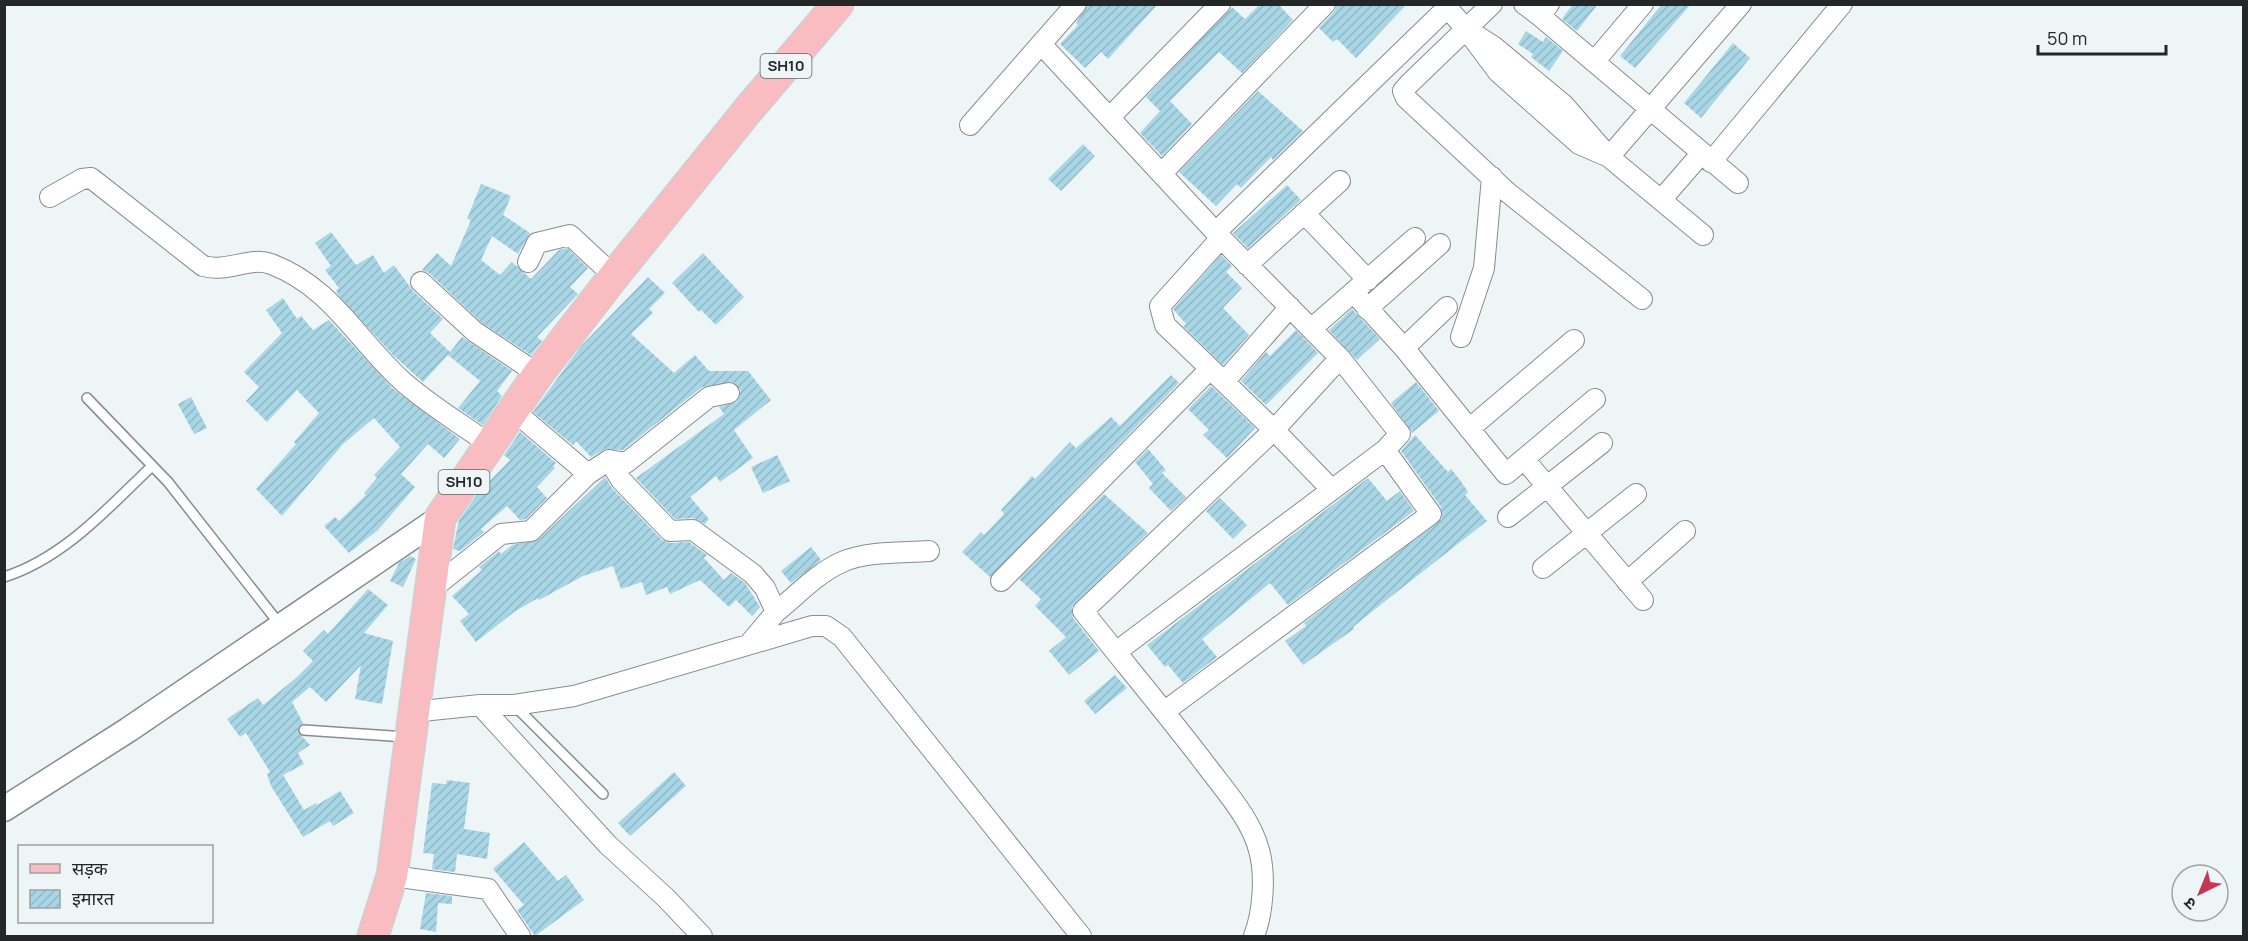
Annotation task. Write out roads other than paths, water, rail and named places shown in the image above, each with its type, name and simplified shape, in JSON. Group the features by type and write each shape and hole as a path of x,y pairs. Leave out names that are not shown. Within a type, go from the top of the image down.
{"main road":[{"name":"SH10","path":"373,936 392,876 428,592 440,518 538,374 748,110 831,13"}],"street":[{"path":"970,125 1076,4"},
{"path":"1110,117 1220,4"},
{"path":"1162,173 1324,4"},
{"path":"1492,4 1403,91 1406,98 1492,177 1642,300"},
{"path":"1594,62 1643,4"},
{"path":"1609,157 1741,4"},
{"path":"1661,200 1706,158 1842,4"},
{"path":"1332,490 1274,430 1165,325 1160,306 1219,234 1446,6 1498,72 1579,144 1609,157 1703,235"},
{"path":"1537,8 1594,62 1738,183"},
{"path":"1041,44 1247,265 1340,358 1400,434 1384,450 1332,490 1116,652"},
{"path":"1461,337 1484,268 1492,177"},
{"path":"50,197 82,179 91,178 203,267 217,270 252,262 268,263 295,276 314,287 341,311 401,380 489,444"},
{"path":"1247,265 1340,181"},
{"path":"1305,213 1361,286 1367,309 1404,348 1506,474 1595,399"},
{"path":"528,262 537,243 570,235 614,276"},
{"path":"1311,329 1415,238"},
{"path":"1367,309 1440,244"},
{"path":"421,282 475,332 538,374"},
{"path":"1001,581 1290,307"},
{"path":"1404,348 1447,307"},
{"path":"1469,429 1574,340"},
{"path":"1254,936 1259,924 1262,869 1259,850 1251,830 1239,809 1164,711 1083,611 1274,430 1340,358"},
{"path":"428,592 501,534 531,531 588,474 609,460 626,463 709,397 729,393"},
{"path":"513,410 588,474"},
{"path":"1508,517 1602,443"},
{"path":"1164,711 1431,514 1384,450"},
{"path":"1524,459 1643,600"},
{"path":"609,460 621,480 670,531 693,530 753,574 765,588 776,612"},
{"path":"1543,568 1636,494"},
{"path":"4,809 128,730 440,518"},
{"path":"1627,582 1686,531"},
{"path":"750,643 776,612 822,574 842,562 863,557 928,551"},
{"path":"412,725 480,705 514,705 574,696 750,643 812,626 826,626 842,637 1081,936"},
{"path":"480,705 608,845 666,898 702,936"},
{"path":"392,876 488,889 520,936"}],"lane":[{"path":"87,398 193,512 281,626"},
{"path":"4,577 37,563 67,544 152,466"},
{"path":"514,705 603,794"},
{"path":"304,730 412,725"}]}
